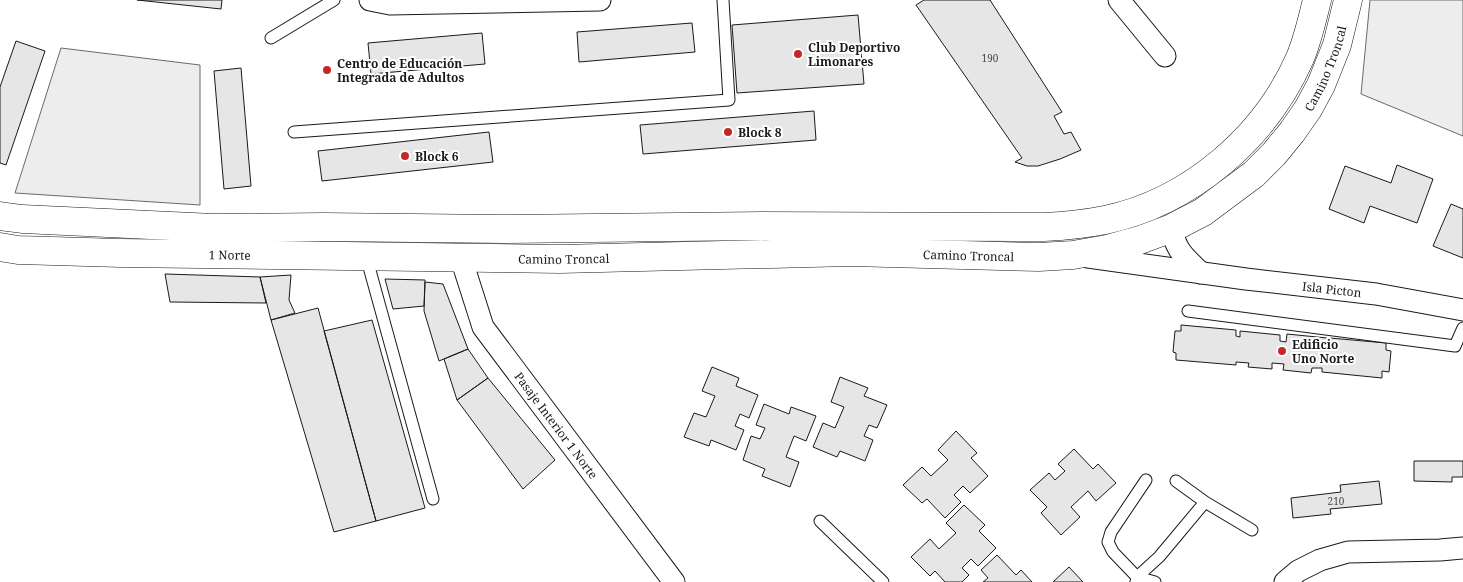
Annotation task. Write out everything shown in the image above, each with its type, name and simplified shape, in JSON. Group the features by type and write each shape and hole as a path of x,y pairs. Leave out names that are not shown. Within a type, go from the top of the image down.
{"main road":[{"path":"0,216 22,219 204,227 458,229 762,226 1044,227 1076,225 1106,220 1136,211 1165,199 1205,175 1241,145 1274,104 1288,82 1309,34 1317,0"},
{"name":"Camino Troncal","path":"461,258 560,259 851,252 1038,257 1073,255 1132,243 1172,228 1203,212 1232,192 1260,167 1292,132 1308,109 1329,68 1344,21 1348,0"},
{"name":"1 Norte","path":"0,247 18,250 120,253 461,258"}],"street":[{"path":"370,0 390,4 600,0"},
{"path":"1119,0 1165,56"},
{"path":"1172,228 1173,239 1180,252 1201,273"},
{"name":"Isla Picton","path":"1073,255 1201,273 1376,294 1463,310"},
{"name":"Pasaje Interior 1 Norte","path":"461,258 483,327 674,582"},
{"path":"1285,582 1298,571 1320,560 1348,552 1463,548"}],"lane":[{"path":"271,38 334,0"},
{"path":"294,132 729,100 723,0"},
{"path":"366,256 433,499"},
{"path":"1188,311 1454,346 1463,328"},
{"path":"1146,480 1112,532 1108,542 1113,552 1137,579 1155,582"},
{"path":"1176,481 1205,502 1252,530"},
{"path":"1137,579 1159,557 1205,502"},
{"path":"820,521 883,582"}],"shaded area":[{"path":"1370,0 1463,0 1463,136 1361,94"},
{"path":"61,48 200,65 200,205 15,193"}],"building":[{"path":"137,0 222,0 221,9"},
{"path":"924,0 990,0 1062,112 1054,116 1064,134 1071,132 1081,150 1038,166 1027,166 1015,162 1022,158 916,5"},
{"name":"Club Deportivo Limonares","path":"858,15 864,84 737,93 732,25"},
{"path":"692,23 695,52 579,62 577,32"},
{"path":"482,33 485,64 371,74 368,43"},
{"path":"16,41 45,51 6,165 0,163 0,87"},
{"path":"241,68 251,186 224,189 214,71"},
{"name":"Block 8","path":"814,111 816,140 643,154 640,125"},
{"name":"Block 6","path":"489,132 493,162 322,181 318,151"},
{"path":"1397,165 1433,179 1417,223 1370,206 1364,223 1329,209 1345,166 1391,183"},
{"path":"1451,204 1463,209 1463,258 1433,246"},
{"path":"165,274 260,277 266,303 170,302"},
{"path":"291,275 289,300 295,313 271,320 260,277"},
{"path":"385,279 425,280 424,306 393,309"},
{"path":"425,282 443,284 468,349 439,361 424,311"},
{"path":"318,308 376,521 334,532 271,320"},
{"path":"372,320 425,508 376,521 324,331"},
{"name":"Edificio Uno Norte","path":"1181,325 1236,330 1236,336 1240,337 1240,331 1280,335 1280,341 1286,342 1287,334 1327,338 1326,344 1329,344 1330,338 1386,343 1386,350 1391,351 1389,372 1382,371 1382,378 1322,372 1322,368 1312,368 1311,373 1283,370 1284,364 1272,363 1272,369 1248,367 1249,363 1236,362 1236,365 1176,360 1176,353 1173,352 1175,331 1181,331"},
{"path":"468,349 488,378 457,400 444,359"},
{"path":"712,367 739,378 736,386 758,395 749,418 740,414 735,426 744,430 736,450 711,440 709,446 684,437 694,413 706,417 715,396 702,391"},
{"path":"840,377 868,388 864,396 887,405 877,428 869,425 864,436 873,440 865,461 840,451 837,457 813,447 823,423 835,428 844,407 831,402"},
{"path":"488,378 555,460 523,489 457,400"},
{"path":"764,404 789,414 791,407 816,416 806,441 794,436 786,457 799,462 790,487 762,476 765,469 743,460 751,436 760,439 765,428 756,425"},
{"path":"956,431 977,453 971,458 988,476 970,493 963,486 954,495 961,502 945,518 927,499 922,503 903,485 922,467 931,476 948,460 938,450"},
{"path":"1074,449 1093,469 1098,464 1116,483 1096,501 1088,491 1071,507 1080,517 1061,535 1041,513 1047,507 1030,490 1049,473 1055,480 1065,471 1058,464"},
{"path":"1414,461 1463,461 1463,477 1452,477 1452,482 1414,481"},
{"path":"1379,481 1382,504 1330,509 1331,514 1293,518 1291,498 1341,492 1340,485"},
{"path":"964,505 985,525 979,531 996,548 978,566 971,559 962,568 969,575 962,582 945,582 935,571 930,576 911,557 930,539 939,549 956,533 946,523"},
{"path":"997,555 1016,575 1021,570 1032,582 983,582 988,578 981,570"},
{"path":"1069,567 1083,582 1053,582"}],"place":[{"name":"Club Deportivo Limonares","path":"798,54"},
{"name":"Centro de Educación Integrada de Adultos","path":"327,70"},
{"name":"Block 8","path":"728,132"},
{"name":"Block 6","path":"405,156"},
{"name":"Edificio Uno Norte","path":"1282,351"}]}
